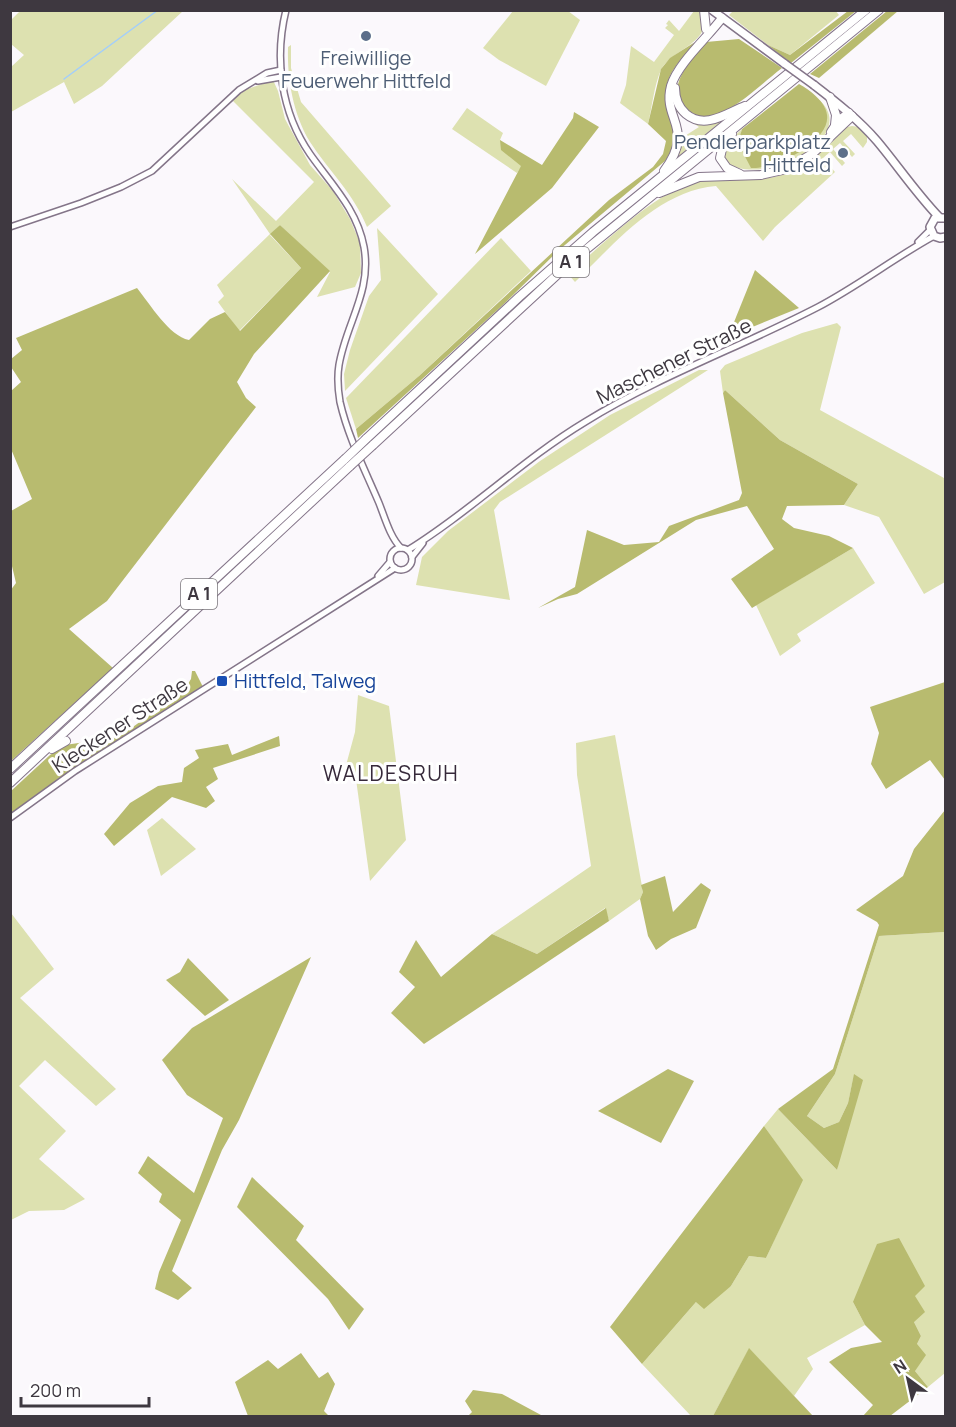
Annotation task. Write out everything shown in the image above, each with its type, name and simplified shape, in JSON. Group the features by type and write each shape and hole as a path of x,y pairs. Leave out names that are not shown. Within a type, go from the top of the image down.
{"highway":[{"path":"704,10 706,29"},
{"name":"A 1","path":"10,769 554,266 866,10"},
{"name":"A 1","path":"10,783 572,261 879,10"},
{"path":"703,38 706,29 713,21 721,17"},
{"path":"656,181 677,149 678,135 670,94 671,85 703,38 721,17"},
{"path":"677,75 676,100 682,111 692,118 711,120 751,104"},
{"path":"830,97 836,115 835,126"},
{"path":"827,139 835,126 850,115"},
{"path":"647,199 693,179 707,176 771,173 794,166 812,154 850,115"},
{"path":"743,121 723,145 720,153 722,162 727,168 744,175"},
{"path":"183,630 196,610"},
{"path":"40,755 66,741"}],"main road":[{"path":"712,10 830,97 850,115 880,145 939,218 932,233 944,238"}],"street":[{"path":"286,10 280,46 281,77 288,109 310,154 350,207 362,235 366,263 364,285 342,353 338,376 339,393 350,433 391,531 394,550 390,556 390,562 395,568 403,570 408,567 412,557 391,531"},
{"path":"10,228 81,203 132,182 152,171 228,99 270,72 281,70"},
{"path":"253,82 281,77"},
{"name":"Maschener Straße","path":"405,549 429,537 540,452 603,411 650,385 820,306 855,286 932,233"},
{"name":"Maschener Straße","path":"412,557 429,537"},
{"path":"394,550 405,549"},
{"name":"Kleckener Straße","path":"370,584 390,562"},
{"name":"Kleckener Straße","path":"10,818 85,765 395,568"}],"green space":[{"path":"21,10 183,11 102,86 74,104 64,82 11,112 11,67 24,55 11,44 11,20"},
{"path":"734,10 835,10 839,15 790,55 768,45 729,15"},
{"path":"513,11 568,11 580,20 546,86 499,60 483,48"},
{"path":"694,11 700,11 704,21 703,30 691,44 674,56 661,70 648,124 620,103 626,85 631,46 654,62 674,35 665,28 669,20 679,31"},
{"path":"848,11 856,11 791,63 729,15 768,45 790,55"},
{"path":"887,11 898,11 819,78 810,74"},
{"path":"739,39 782,68 740,102 713,116 700,116 687,109 680,101 677,92 678,83 687,66 706,42"},
{"path":"695,42 676,65 668,81 666,102 674,139 665,161 559,250 505,303 358,438 356,429 419,376 609,200 653,167 663,154 666,141 648,124 661,69 670,58"},
{"path":"291,45 291,68 301,102 391,206 367,227 348,193 310,142 299,120 292,96 289,71 288,47"},
{"path":"273,80 285,119 310,165 333,191 350,219 360,243 361,273 355,287 317,297 330,272 280,225 270,235 301,268 239,331 218,302 224,296 217,285 270,234 232,179 276,221 314,182 233,101 242,91"},
{"path":"799,84 821,101 826,110 826,125 811,144 799,152 773,164 751,168 738,143 742,129"},
{"path":"672,91 691,119 728,116 674,160 680,139 699,127 674,110"},
{"path":"467,108 503,133 500,140 522,166 517,173 452,129"},
{"path":"825,108 829,113 828,128 819,142 804,154 764,169 744,169 727,163 726,148 742,129 739,143"},
{"path":"574,112 599,127 552,188 475,254 521,166 501,150 500,140 542,165 573,118"},
{"path":"847,127 859,127 867,136 867,142 863,148 851,134 843,141 855,154 852,157 840,143 833,149 845,163 842,166 830,152 823,158 835,172 775,227 763,241 716,186 695,190 656,209 621,236 575,282 568,274 628,222 678,188 708,179 749,180 780,176 815,157"},
{"path":"280,225 330,271 254,354 237,382 246,398 256,407 107,601 69,629 113,668 11,761 10,591 16,583 11,562 11,511 32,499 11,449 11,391 21,382 11,367 11,359 22,350 16,338 137,288 167,326 189,340 210,319 225,312 240,331 301,268 270,234"},
{"path":"377,228 438,294 345,391 344,374 350,350 369,296 381,280"},
{"path":"501,238 531,271 419,376 356,429 346,398"},
{"path":"755,270 799,308 728,337"},
{"path":"837,323 841,327 820,410 945,478 945,582 924,594 879,517 844,505 858,484 780,440 725,390 723,393 720,371 725,365 802,333"},
{"path":"699,370 708,370 500,502 494,510 510,600 416,585 422,557 448,531 540,461 610,415"},
{"path":"725,390 780,440 858,484 844,505 787,506 782,519 794,528 829,536 853,548 752,608 731,579 774,549 747,506 696,520 577,594 538,608 575,587 587,530 624,545 659,542 669,526 739,500 742,493 723,393"},
{"path":"853,548 875,583 797,634 801,641 780,656 756,605"},
{"path":"192,671 195,671 204,689 75,771 11,818 11,791 50,755 65,745 119,737 184,690 191,679"},
{"path":"945,682 945,780 930,760 886,789 871,764 879,733 870,707"},
{"path":"358,695 389,706 406,840 370,881 355,772 345,769 355,732"},
{"path":"615,735 643,892 640,899 609,921 605,908 537,954 492,934 591,866 577,775 576,743"},
{"path":"279,736 280,746 213,768 218,779 206,787 215,801 206,808 172,797 114,846 104,834 130,803 158,786 182,782 184,768 199,758 195,750 228,744 232,755"},
{"path":"945,810 945,932 879,936 835,1074 807,1116 824,1128 839,1122 848,1103 854,1074 863,1080 837,1170 778,1109 833,1069 879,925 856,910 903,876 914,849"},
{"path":"162,818 196,849 161,876 147,830"},
{"path":"665,876 673,912 701,883 711,890 696,928 671,939 656,950 648,936 640,899 643,892 641,885"},
{"path":"606,908 609,921 424,1044 391,1013 415,987 399,972 416,940 441,977 492,934 537,954"},
{"path":"11,913 54,969 20,998 116,1089 96,1106 45,1060 19,1086 66,1131 39,1159 85,1199 64,1210 29,1211 11,1220"},
{"path":"945,932 945,1373 928,1387 915,1371 917,1344 921,1336 914,1322 853,1302 865,1325 807,1358 813,1369 794,1396 749,1349 713,1416 691,1416 642,1364 696,1302 731,1286 749,1256 766,1258 802,1180 764,1126 778,1109 837,1170 854,1075 848,1103 839,1122 824,1128 807,1116 835,1074 879,936"},
{"path":"311,957 239,1120 222,1150 172,1271 192,1288 178,1300 155,1289 159,1272 181,1220 159,1202 162,1194 138,1173 148,1156 194,1193 223,1118 187,1095 162,1060 192,1028"},
{"path":"188,958 229,1000 205,1016 166,980 180,972"},
{"path":"668,1069 694,1081 661,1143 598,1111"},
{"path":"764,1126 803,1180 766,1258 749,1256 731,1286 704,1309 696,1302 642,1364 610,1327"},
{"path":"252,1177 304,1226 296,1240 364,1309 349,1330 328,1299 237,1207"},
{"path":"899,1238 925,1286 915,1296 925,1312 914,1322 921,1336 917,1344 926,1355 915,1371 928,1387 890,1416 863,1416 873,1405 829,1362 851,1348 882,1342 865,1325 853,1302 877,1244"},
{"path":"749,1348 813,1416 713,1416"},
{"path":"301,1353 319,1378 328,1372 335,1384 324,1411 329,1416 248,1416 235,1382 268,1360 278,1369"},
{"path":"473,1390 502,1394 541,1415 468,1416 472,1412 465,1401"}],"waterway":[{"path":"64,79 158,10"}],"place":[{"name":"Freiwillige Feuerwehr Hittfeld","path":"366,36"},
{"name":"Pendlerparkplatz Hittfeld","path":"843,153"},
{"name":"Hittfeld, Talweg","path":"222,681"}],"district":[{"name":"WALDESRUH","path":"391,774"}]}
